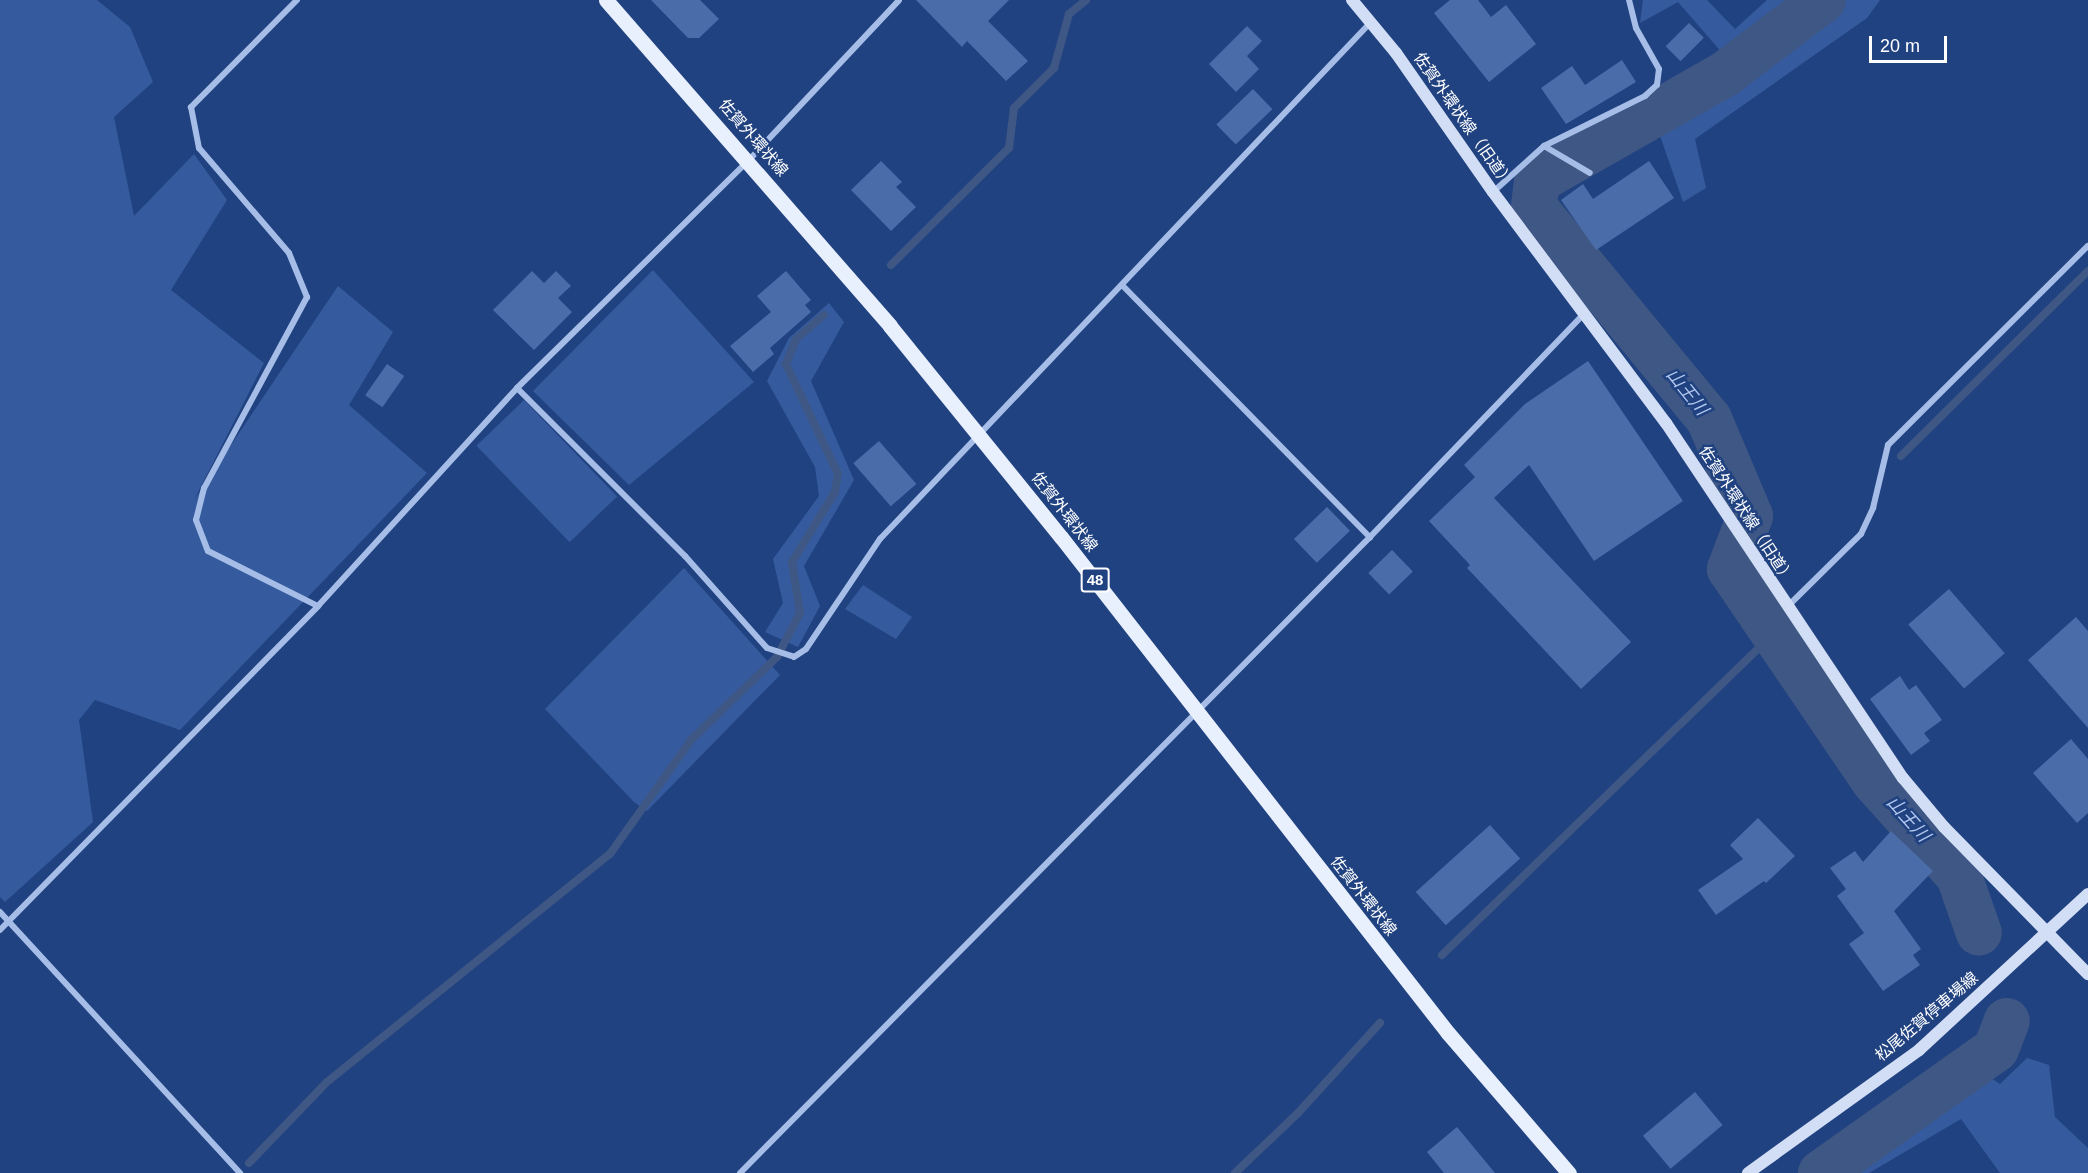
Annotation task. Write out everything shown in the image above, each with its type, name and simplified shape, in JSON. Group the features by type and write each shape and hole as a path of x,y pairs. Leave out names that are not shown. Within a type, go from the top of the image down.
{"main road":[{"name":"佐賀外環状線","path":"606,0 749,160 980,435 1448,1033 1569,1173"}],"street":[{"path":"297,0 191,107 199,148 289,253 307,297 204,488 196,520 208,551 318,606"},
{"path":"0,930 318,606 517,388 749,160 899,0"},
{"name":"佐賀外環状線（旧道）","path":"1352,0 1371,22 1583,315 1666,423 1903,778 1944,828 2088,974"},
{"path":"1493,192 1545,146 1645,96 1657,85 1659,69 1636,28 1629,0"},
{"path":"517,388 685,556 767,648 794,657 806,649 880,539 1371,22"},
{"path":"1545,146 1590,173"},
{"path":"1787,607 1862,534 1873,508 1888,446 2088,246"},
{"path":"1122,285 1370,537"},
{"path":"740,1173 1370,537 1583,315"},
{"name":"松尾佐賀停車場線","path":"1748,1173 1919,1050 2049,934 2088,894"},
{"path":"0,912 240,1173"}],"shaded area":[{"path":"0,0 97,0 130,27 153,82 114,117 134,216 194,154 227,200 171,290 264,363 194,500 338,286 393,332 349,405 427,473 180,730 95,700 79,720 93,822 5,902 0,897"},
{"path":"1643,0 1707,0 1735,29 1767,0 1807,0 1724,55 1678,2 1640,23"},
{"path":"1846,0 1880,0 1867,18 1695,139 1706,188 1683,202 1657,127 1818,28"},
{"path":"653,270 754,382 629,485 533,391"},
{"path":"829,303 844,322 811,381 854,480 804,566 820,606 798,647 765,632 783,603 773,559 819,496 815,467 767,381 789,338"},
{"path":"524,400 617,496 570,542 477,446"},
{"path":"684,568 780,675 647,811 634,802 545,709"},
{"path":"863,585 912,617 896,639 845,609"},
{"path":"2027,1058 2049,1065 2055,1117 2088,1148 2088,1173 2000,1173 1961,1119 1869,1173 1839,1173 1982,1072 2000,1084"}],"building":[{"path":"651,0 700,0 719,19 699,38 688,38"},
{"path":"916,0 1009,0 988,21 1028,61 1006,81 967,41 962,47"},
{"path":"1450,0 1478,0 1491,17 1506,5 1536,44 1489,82 1434,13"},
{"path":"1689,23 1704,38 1681,61 1666,46"},
{"path":"1247,26 1262,41 1247,56 1259,69 1236,92 1209,64"},
{"path":"1622,60 1636,82 1566,124 1541,88 1572,66 1585,85"},
{"path":"1253,89 1272,109 1236,145 1216,124"},
{"path":"881,161 902,182 896,187 916,207 891,231 851,190"},
{"path":"1649,161 1674,198 1596,250 1561,200 1583,184 1593,199"},
{"path":"532,271 544,283 556,271 571,286 558,298 572,312 534,350 493,310"},
{"path":"786,271 811,300 805,305 811,312 770,348 774,354 753,372 730,346 771,312 757,296"},
{"path":"1588,361 1683,501 1594,561 1529,465 1494,498 1631,642 1581,689 1467,568 1470,565 1429,521 1475,477 1464,465 1525,404"},
{"path":"387,364 404,376 382,407 365,395"},
{"path":"879,441 916,484 891,506 853,463"},
{"path":"1327,507 1350,531 1317,563 1294,539"},
{"path":"1392,550 1413,572 1389,595 1368,573"},
{"path":"1949,589 2005,653 1964,689 1908,624"},
{"path":"2076,617 2088,631 2088,728 2028,660"},
{"path":"1900,676 1909,690 1916,685 1942,720 1924,733 1930,741 1911,755 1870,699"},
{"path":"2071,739 2088,759 2088,813 2077,823 2033,773"},
{"path":"1758,818 1795,856 1766,883 1764,881 1716,915 1698,890 1743,859 1730,845"},
{"path":"1490,825 1520,858 1446,925 1416,892"},
{"path":"1891,831 1933,871 1894,911 1921,949 1913,955 1920,965 1883,991 1849,944 1864,933 1837,896 1846,889 1830,868 1855,851 1863,862"},
{"path":"1695,1092 1723,1125 1671,1169 1643,1136"},
{"path":"1457,1127 1495,1173 1444,1173 1427,1152"}],"waterway":[{"path":"891,265 1009,148 1014,108 1054,68 1069,14 1086,0"},
{"name":"山王川","path":"1823,0 1725,74 1537,181 1534,207 1709,419 1750,516 1730,569 1875,782 1959,876 1979,933"},
{"path":"1901,456 2088,271"},
{"path":"249,1163 327,1082 610,854 691,740 777,657 800,613 792,562 835,492 838,474 786,364 796,339 824,315"},
{"path":"1442,955 1774,633"},
{"name":"山王川","path":"1821,1173 1996,1049 2007,1021"},
{"path":"1235,1173 1298,1113 1380,1023"}]}
